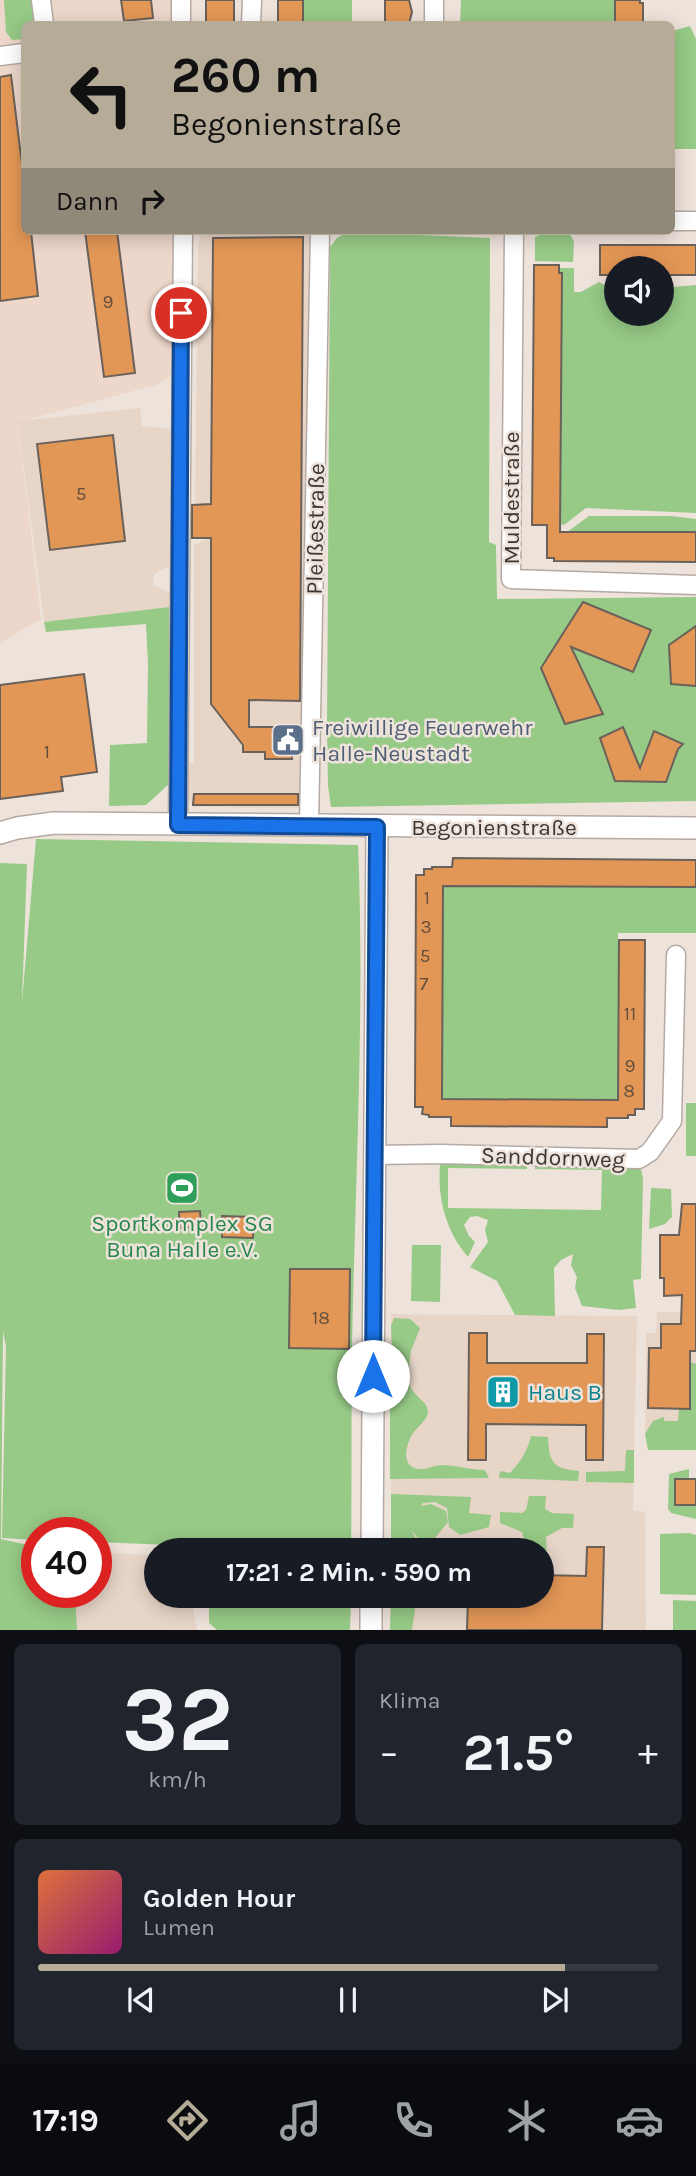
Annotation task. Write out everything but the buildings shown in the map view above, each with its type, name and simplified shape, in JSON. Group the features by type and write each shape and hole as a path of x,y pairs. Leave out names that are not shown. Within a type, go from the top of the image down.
{"street":[{"path":"41,0 44,21"},
{"path":"181,0 181,21"},
{"path":"251,21 252,0"},
{"path":"434,0 434,21"},
{"path":"0,56 21,53"},
{"path":"675,221 696,221"},
{"path":"178,825 183,235"},
{"name":"Pleißestraße","path":"309,826 320,235"},
{"name":"Muldestraße","path":"514,235 510,579 696,585"},
{"name":"Begonienstraße","path":"0,833 54,823 696,828"},
{"path":"372,1538 377,827"},
{"name":"Sanddornweg","path":"375,1155 639,1159 650,1152 672,1121 676,955"},
{"path":"371,1608 371,1630"}],"shaded area":[{"path":"0,0 170,0 172,21 21,21 21,235 174,235 171,376 156,385 18,422 41,619 0,643"},
{"path":"201,235 308,235 313,239 303,808 194,807 189,799 185,764 194,762 194,545 205,540 204,504 195,502 198,246"},
{"path":"140,408 142,426 171,429 169,566 154,574 153,585 170,593 169,607 44,622 18,421"},
{"path":"696,1298 696,1435 645,1434 646,1333 656,1333 657,1312 681,1312"},
{"path":"391,1314 637,1316 633,1511 645,1512 646,1630 390,1630 391,1608 554,1608 554,1538 391,1538"},
{"path":"112,1554 144,1555 144,1608 193,1608 197,1630 77,1630 76,1608 112,1608"}],"green space":[{"path":"4,0 33,0 35,21 21,21 21,39 12,40 6,32"},
{"path":"278,0 352,0 352,21 278,21"},
{"path":"461,0 615,0 615,21 460,21"},
{"path":"690,26 696,39 696,149 675,149 675,30"},
{"path":"342,235 419,235 490,238 489,542 496,545 497,599 696,597 696,801 331,807 327,732 330,247"},
{"path":"570,235 574,242 573,262 535,261 535,237"},
{"path":"559,268 574,268 574,292 581,292 599,282 604,284 604,326 674,326 674,287 696,285 696,513 586,508 564,525 559,524"},
{"path":"589,516 670,516 696,519 696,532 567,532"},
{"path":"169,607 169,784 146,805 109,806 110,745 147,743 146,624 46,632 44,622"},
{"name":"Sportkomplex SG Buna Halle e.V.","path":"36,839 358,845 360,1034 352,1349 351,1538 144,1538 144,1544 112,1543 112,1517 21,1517 21,1539 2,1538 6,1347 3,1331 1,1539 21,1543 21,1608 76,1608 77,1630 0,1630 0,863 27,864 22,1002"},
{"path":"443,876 453,886 696,887 696,933 618,933 618,1109 442,1108"},
{"path":"686,1103 696,1103 696,1156 686,1156"},
{"path":"441,1154 528,1156 527,1169 448,1168 448,1208 601,1210 602,1170 535,1169 535,1156 639,1159 643,1179 641,1279 633,1280 636,1308 619,1310 582,1306 575,1288 577,1277 571,1265 573,1254 561,1260 554,1268 555,1316 515,1315 497,1281 470,1267 488,1242 485,1230 488,1220 477,1216 470,1217 464,1225 475,1242 468,1257 459,1246 447,1221 441,1195"},
{"path":"651,1188 671,1189 672,1217 665,1224 649,1229"},
{"path":"412,1245 441,1245 440,1302 411,1301"},
{"path":"394,1318 410,1319 420,1328 411,1351 408,1373 393,1373 391,1326"},
{"path":"690,1362 696,1364 696,1450 648,1450 645,1434 653,1421 664,1417 664,1421 678,1421"},
{"path":"390,1379 408,1380 428,1411 408,1443 406,1454 409,1464 419,1469 441,1465 485,1470 489,1478 390,1479"},
{"path":"531,1436 548,1437 554,1463 579,1471 578,1481 499,1478 500,1471 510,1473 517,1464"},
{"path":"626,1450 634,1450 634,1483 586,1482 586,1472 625,1471"},
{"path":"689,1469 689,1479 675,1479 675,1505 696,1506 696,1519 671,1513 668,1509 669,1474"},
{"path":"391,1494 471,1497 469,1513 491,1515 489,1527 460,1535 449,1527 447,1508 435,1502 423,1503 421,1506 431,1504 446,1511 448,1522 435,1538 419,1538 411,1530 415,1538 391,1538"},
{"path":"529,1496 546,1496 545,1509 552,1513 574,1514 573,1528 562,1528 546,1538 524,1538 522,1532 500,1523 500,1512 522,1513 526,1510"},
{"path":"660,1534 696,1535 696,1595 660,1594"},
{"path":"673,1600 696,1601 696,1630 673,1630"},
{"path":"209,1608 351,1608 350,1630 217,1630 209,1623"},
{"path":"391,1608 415,1608 412,1630 390,1630"}],"place":[{"name":"Freiwillige Feuerwehr Halle-Neustadt","path":"288,740"},
{"name":"Sportkomplex SG Buna Halle e.V.","path":"182,1188"},
{"name":"Haus B","path":"503,1392"}],"route":[{"path":"181,313 178,825 377,827 373,1376"}]}
